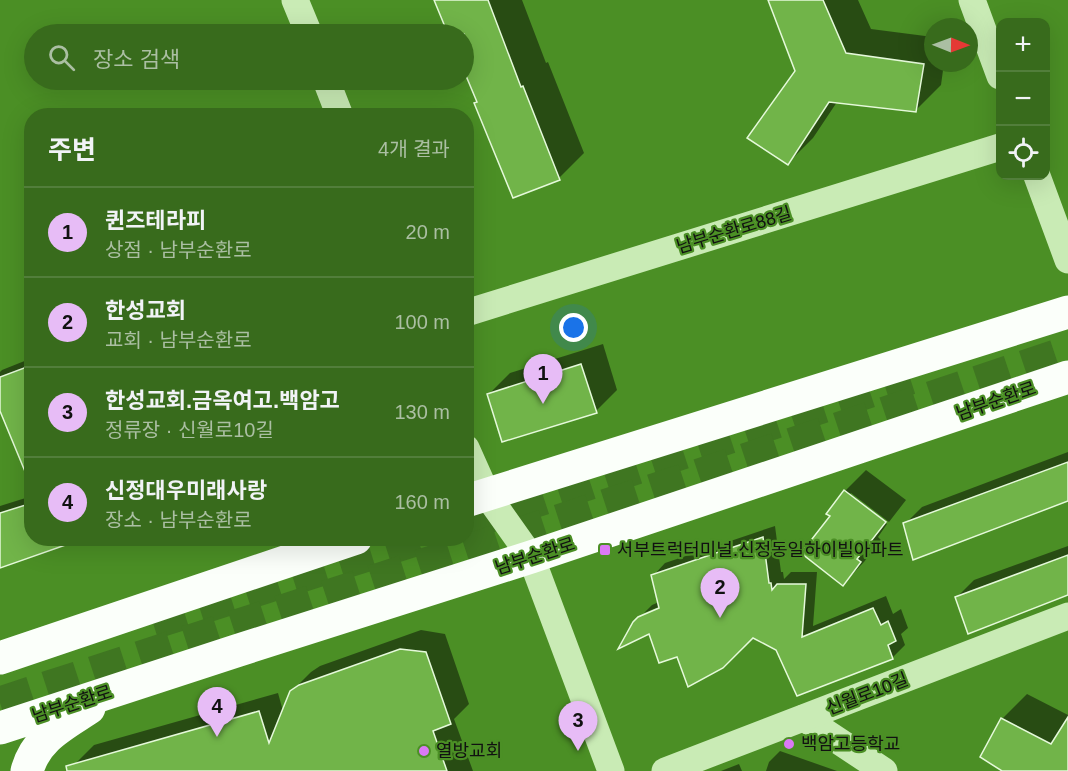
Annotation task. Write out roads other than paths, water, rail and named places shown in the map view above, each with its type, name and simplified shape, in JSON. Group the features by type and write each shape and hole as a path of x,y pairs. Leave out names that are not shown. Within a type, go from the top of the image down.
{"main road":[{"path":"477,498 1068,312"},
{"name":"남부순환로","path":"0,728 531,557 1068,377"},
{"path":"0,658 332,546"},
{"path":"27,771 30,759 40,743 116,689"}],"street":[{"path":"295,0 305,24"},
{"path":"972,0 999,72"},
{"path":"330,90 337,108"},
{"name":"남부순환로88길","path":"474,311 996,148"},
{"path":"1038,180 1068,260"},
{"path":"477,498 531,557 611,771"},
{"name":"신월로10길","path":"665,771 1068,616"},
{"path":"804,718 884,771"}],"tunnel":[{"path":"0,703 1068,352"},
{"path":"474,521 910,378"},
{"path":"153,623 396,546"}],"place":[{"name":"퀸즈테라피","path":"543,404"},
{"name":"서부트럭터미널.신정동일하이빌아파트","path":"605,550"},
{"name":"한성교회","path":"720,618"},
{"name":"신정대우미래사랑","path":"217,737"},
{"name":"백암고등학교","path":"789,744"},
{"name":"열방교회","path":"424,751"},
{"name":"한성교회.금옥여고.백암고","path":"578,751"}]}
